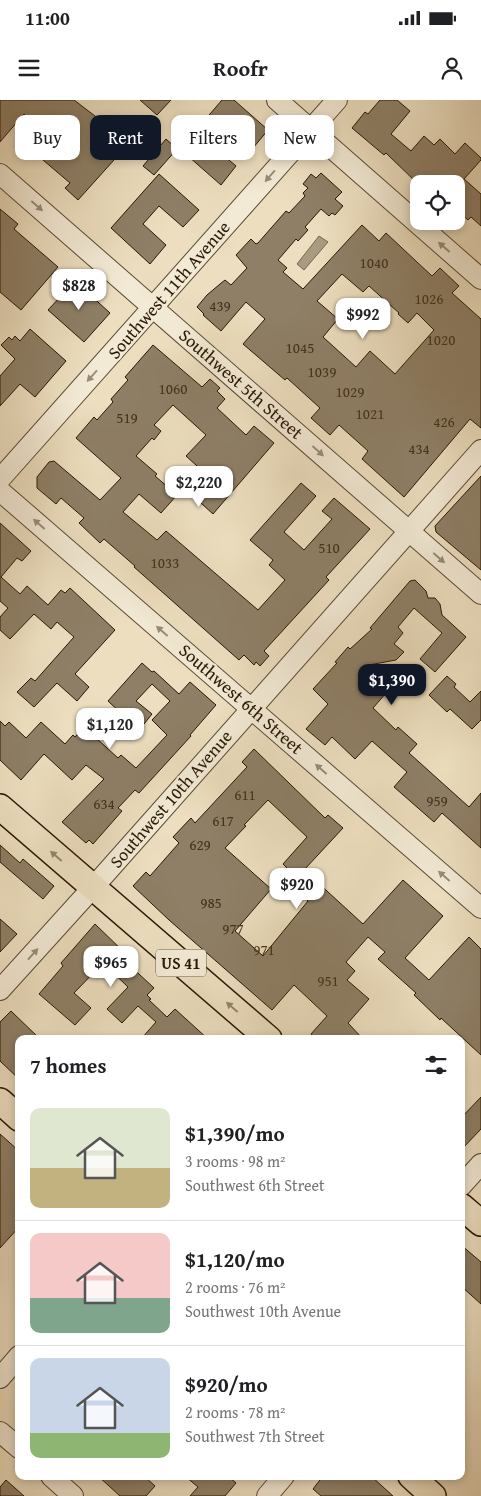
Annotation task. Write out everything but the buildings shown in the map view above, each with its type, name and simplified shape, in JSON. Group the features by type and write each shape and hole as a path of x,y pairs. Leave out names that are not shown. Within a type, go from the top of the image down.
{"main road":[{"name":"US 41","path":"0,807 263,1035"},
{"path":"0,1101 15,1114"},
{"path":"465,1209 481,1223"},
{"path":"415,1480 433,1496"}],"street":[{"path":"277,100 294,115"},
{"name":"Southwest 11th Avenue","path":"324,115 337,100"},
{"path":"334,150 481,279"},
{"name":"Southwest 11th Avenue","path":"0,480 285,160"},
{"name":"Southwest 5th Street","path":"0,174 481,594"},
{"name":"Southwest 10th Avenue","path":"0,990 93,888 481,450"},
{"name":"Southwest 6th Street","path":"0,490 481,908"},
{"path":"465,1182 481,1164"},
{"path":"0,1378 15,1361"},
{"path":"0,1432 15,1445"},
{"path":"55,1480 73,1496"},
{"path":"267,1496 281,1480"}],"shaded area":[{"path":"319,236 328,242 304,270 297,264"}]}
